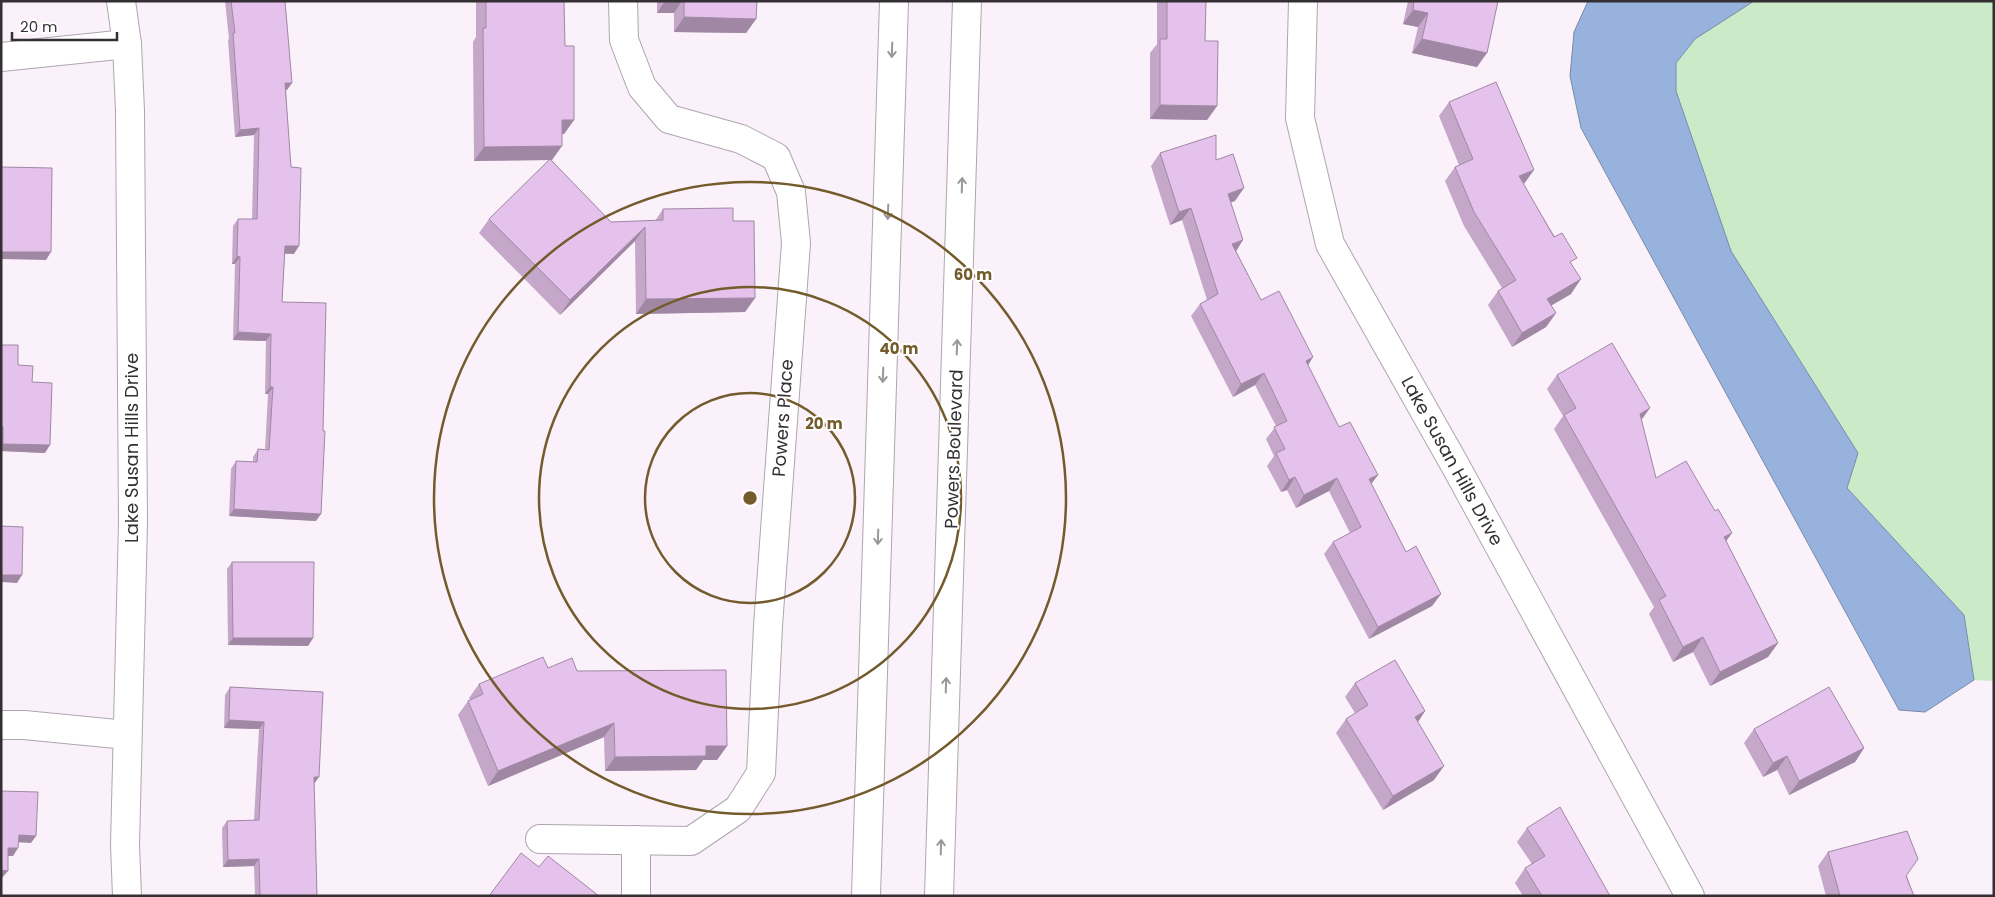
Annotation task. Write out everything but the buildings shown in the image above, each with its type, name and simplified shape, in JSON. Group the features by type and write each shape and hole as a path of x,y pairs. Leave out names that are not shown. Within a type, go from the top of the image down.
{"street":[{"name":"Lake Susan Hills Drive","path":"121,1 127,44 130,111 133,523 125,845 127,896"},
{"name":"Powers Place","path":"540,839 691,840 738,809 761,773 769,617 796,243 791,192 776,157 741,139 669,119 642,86 624,40 623,1"},
{"path":"866,896 894,1"},
{"name":"Powers Boulevard","path":"939,896 967,1"},
{"name":"Lake Susan Hills Drive","path":"1303,1 1300,118 1330,244 1456,465 1690,896"},
{"path":"1,57 127,44"},
{"path":"1,725 24,725 127,735"},
{"path":"636,840 636,896"}],"green space":[{"path":"1754,1 1994,1 1994,681 1974,680 1964,615 1847,488 1858,453 1731,251 1676,91 1676,63 1695,39"}],"water":[{"path":"1588,1 1754,1 1695,39 1676,63 1676,91 1731,251 1858,453 1847,488 1964,615 1974,680 1925,712 1899,710 1581,128 1570,76 1574,32"}]}
